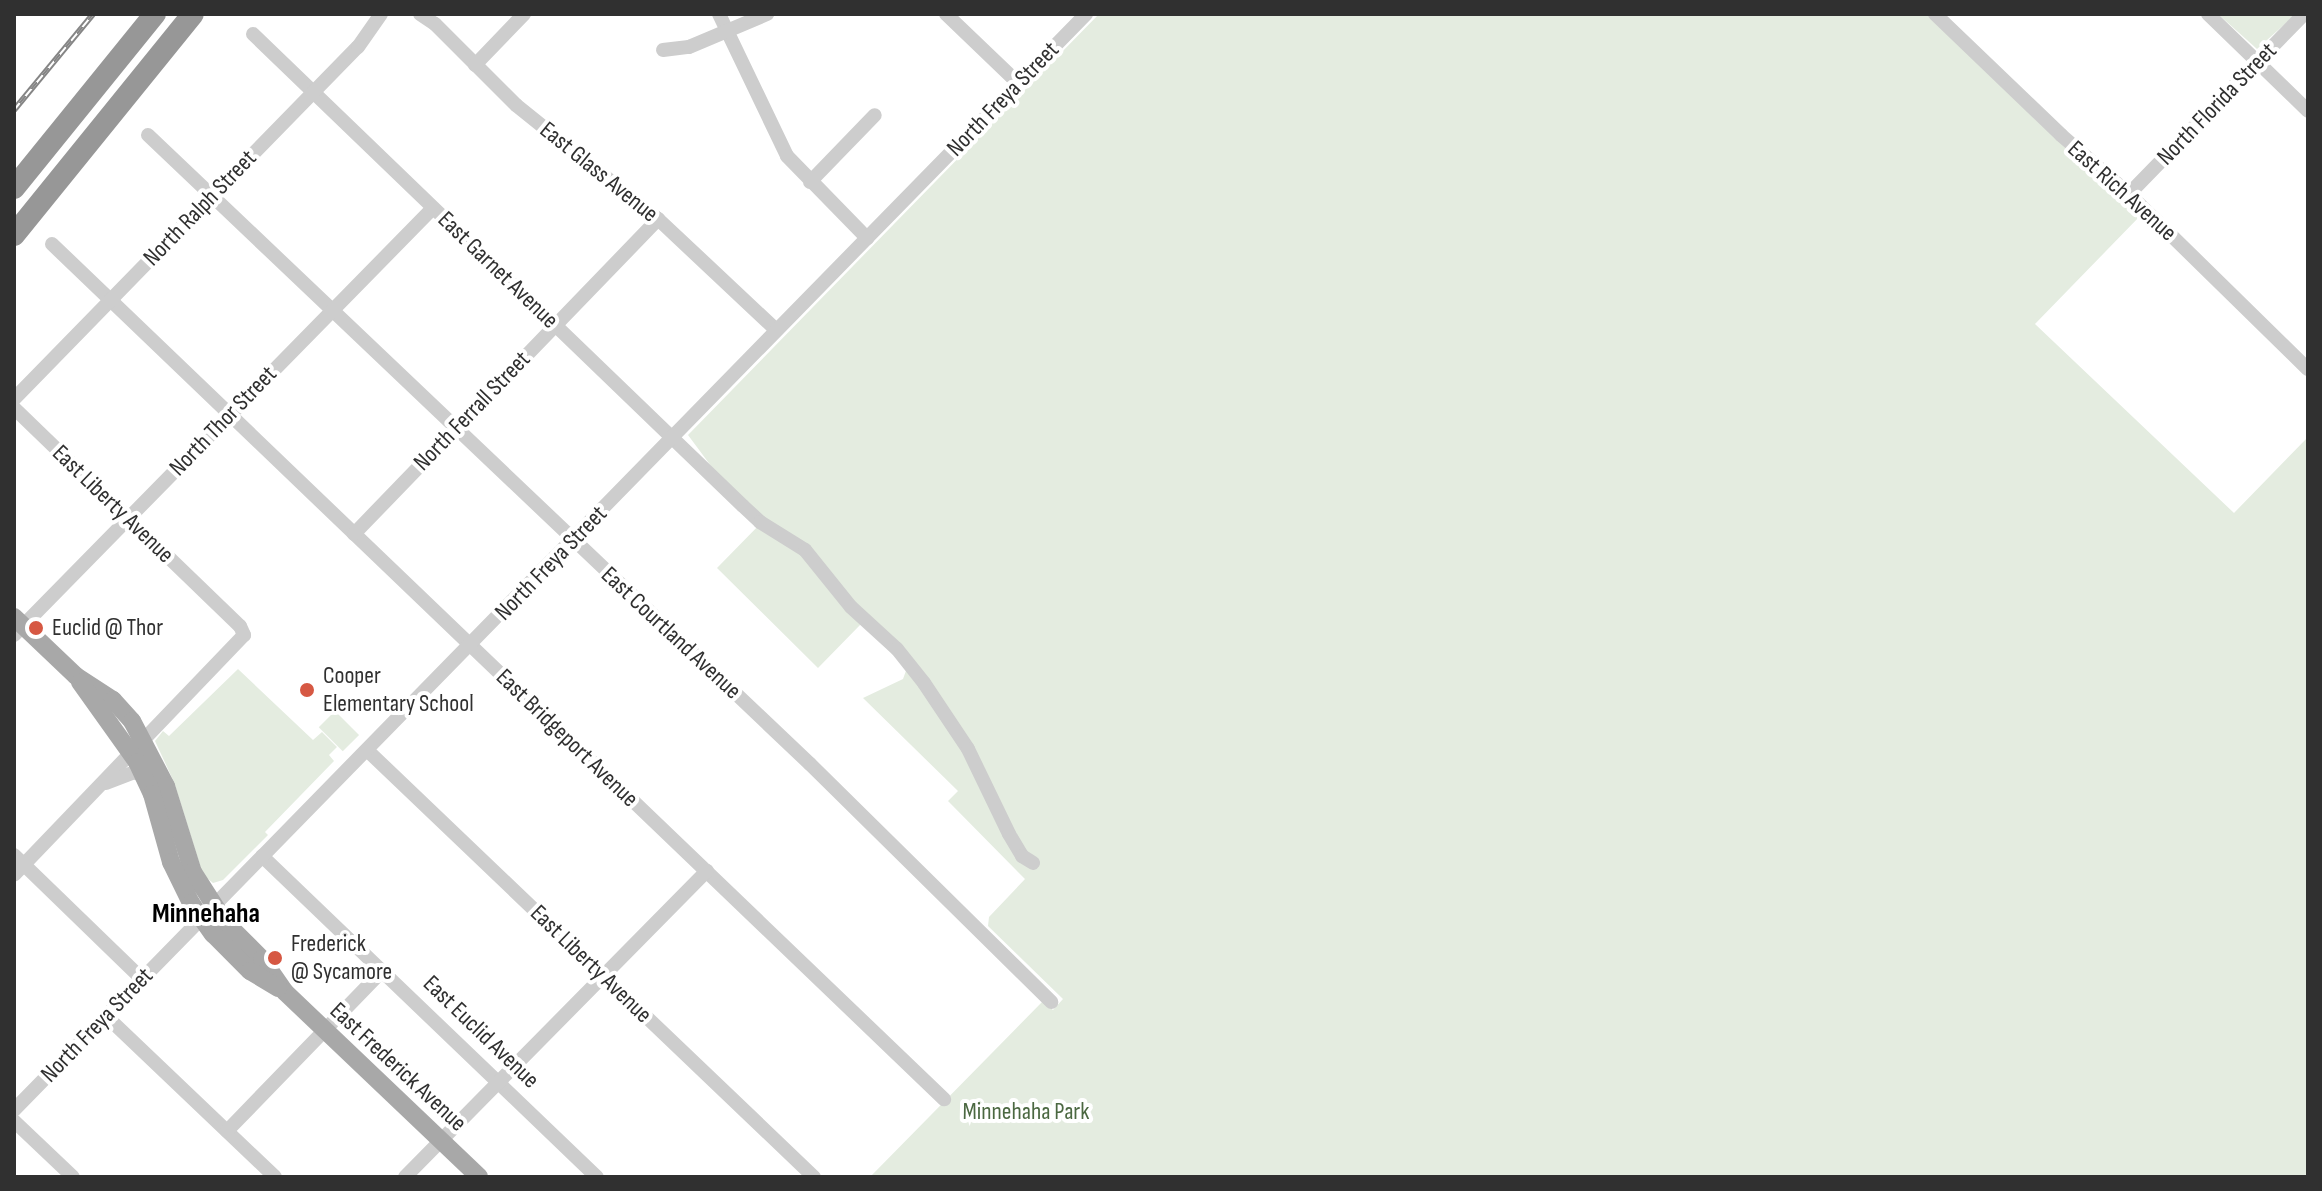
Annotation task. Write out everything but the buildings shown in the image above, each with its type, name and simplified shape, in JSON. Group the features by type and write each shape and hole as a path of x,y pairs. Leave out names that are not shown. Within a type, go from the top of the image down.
{"highway":[{"path":"14,188 155,14"},
{"path":"14,235 193,14"}],"main road":[{"path":"17,626 76,676 113,700 138,746 166,786 207,913"},
{"path":"138,746 144,776 171,862 207,913"},
{"name":"East Frederick Avenue","path":"207,913 262,959 285,992 479,1177"}],"street":[{"name":"North Ralph Street","path":"14,399 358,47 381,14"},
{"name":"East Glass Avenue","path":"420,14 516,105 658,219 776,330"},
{"path":"475,65 524,14"},
{"path":"719,14 787,156 867,238"},
{"path":"663,50 689,47 767,14"},
{"path":"946,14 1019,84"},
{"name":"East Rich Avenue","path":"1935,14 2061,135 2129,194 2308,369"},
{"path":"2208,14 2308,111"},
{"name":"North Florida Street","path":"2129,194 2304,14"},
{"name":"North Freya Street","path":"17,1100 106,1016 368,751 1019,84 1080,16"},
{"name":"East Garnet Avenue","path":"253,34 760,522 805,550 864,622 909,662 968,749 993,806 1017,847 1033,863"},
{"path":"810,182 875,115"},
{"name":"East Courtland Avenue","path":"148,135 810,764 1051,1002"},
{"name":"North Thor Street","path":"17,626 128,519 433,208"},
{"name":"North Ferrall Street","path":"354,534 658,219"},
{"name":"East Bridgeport Avenue","path":"52,244 944,1099"},
{"name":"East Liberty Avenue","path":"14,408 240,626 244,635 138,746"},
{"path":"138,746 17,865 142,979"},
{"name":"East Liberty Avenue","path":"368,751 814,1177"},
{"path":"98,787 134,772 144,776"},
{"name":"East Euclid Avenue","path":"262,856 597,1177"},
{"path":"405,1177 707,871"},
{"path":"227,1131 382,971"},
{"path":"106,1016 275,1177"},
{"path":"14,1121 73,1177"}],"green space":[{"name":"Minnehaha Park","path":"1099,14 1927,14 2036,120 2113,187 2141,215 2035,324 2234,513 2308,437 2308,1177 870,1177 1043,1001 1053,1010 1063,999 988,926 989,917 1025,879 948,801 958,791 863,698 903,679 907,668 861,624 818,668 717,568 764,520 714,470 688,435"},
{"path":"2218,14 2296,14 2257,49"},
{"path":"238,669 313,740 322,732 337,747 329,755 334,761 265,832 268,835 223,880 213,883 203,875 174,782 155,741 163,731 169,736"},
{"path":"335,711 359,735 343,751 319,727"}],"railway":[{"path":"14,110 93,14"}],"place":[{"name":"Euclid @ Thor","path":"36,628"},
{"name":"Cooper Elementary School","path":"307,690"},
{"name":"Frederick @ Sycamore","path":"275,958"}],"district":[{"name":"Minnehaha","path":"206,914"}]}
